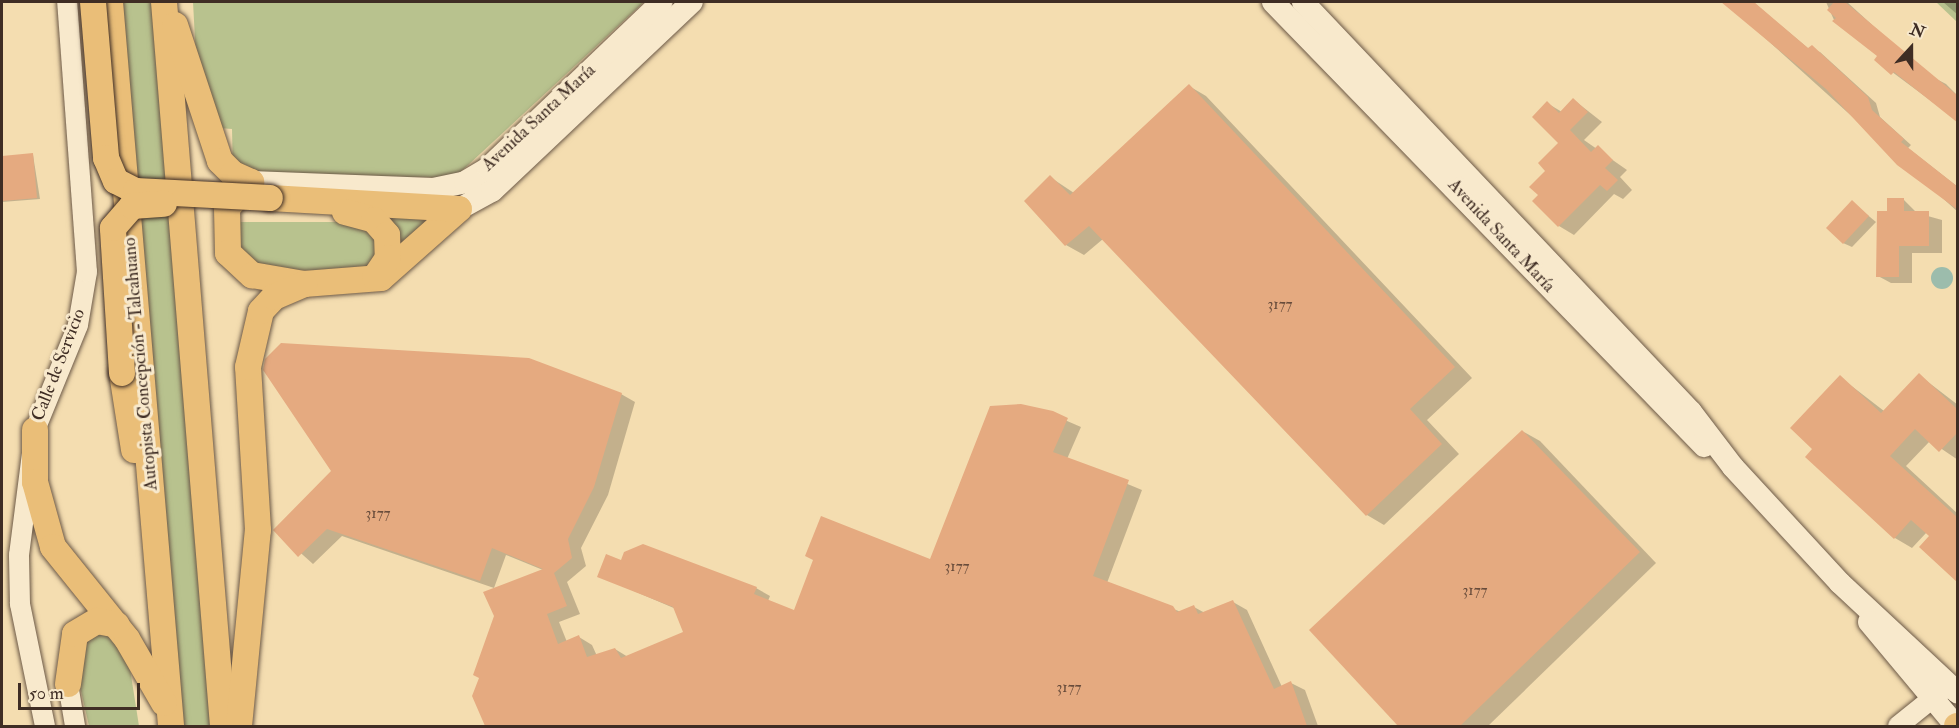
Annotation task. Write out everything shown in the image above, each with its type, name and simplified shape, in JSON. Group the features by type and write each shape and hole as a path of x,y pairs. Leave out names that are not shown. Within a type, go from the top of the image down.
{"main road":[{"path":"93,2 106,158 116,181 136,191 264,196 459,209"},
{"name":"Autopista Concepción - Talcahuano","path":"110,2 170,720"},
{"path":"164,2 224,726"},
{"path":"170,2 220,161 233,174 264,196"},
{"name":"Avenida Santa María","path":"264,196 433,189 465,182 488,168 662,2"},
{"name":"Avenida Santa María","path":"459,209 492,191 692,2"},
{"name":"Avenida Santa María","path":"1273,2 1689,434 1733,467"},
{"name":"Avenida Santa María","path":"1304,2 1691,412 1733,467 1840,583 1930,701 1957,726"},
{"path":"264,196 227,208 228,253 252,275 304,284 370,281 389,272 459,209"},
{"path":"154,523 136,461 122,374 112,235 120,215 147,203 264,196 356,213 380,223 389,241 388,258 370,281"},
{"path":"239,726 258,530 248,367 261,311 274,297 304,284"},
{"path":"35,430 35,482 53,547 117,625 170,720"},
{"name":"Avenida Santa María","path":"1840,583 1955,685"},
{"path":"68,684 75,634 97,621 117,625"}],"street":[{"name":"Calle de Servicio","path":"45,726 20,604 22,507 35,430 78,324 87,272 67,2"},
{"path":"68,684 75,726"},
{"path":"1898,726 1955,685"}],"green space":[{"path":"120,2 153,2 213,726 181,726"},
{"path":"193,2 644,2 454,178 233,173 232,129 219,128 196,58"},
{"path":"1936,2 1957,2 1957,22"},
{"path":"381,211 439,212 397,256"},
{"path":"229,222 359,222 379,237 373,263 358,272 255,269 246,266"},
{"path":"89,634 112,634 130,669 139,726 89,726 75,665"}],"shaded area":[{"path":"1942,267 1950,270 1953,278 1950,286 1942,289 1934,286 1931,278 1934,270"}],"building":[{"path":"1721,2 1754,2 1808,48 1812,45 1868,97 1872,110 1904,139 1901,142 1958,187 1958,210 1897,165 1826,89"},
{"path":"1834,2 1845,2 1958,96 1958,123 1894,72 1891,75 1874,60 1877,56 1832,21 1836,18 1827,10"},
{"path":"1189,84 1455,367 1410,409 1442,444 1366,516 1089,226 1065,246 1024,201 1050,175 1070,195"},
{"path":"1573,98 1588,112 1570,130 1591,152 1598,145 1613,160 1605,168 1618,180 1607,191 1600,185 1558,227 1532,201 1538,195 1529,187 1545,171 1538,163 1558,143 1532,117 1547,101 1559,113"},
{"path":"33,153 37,198 2,201 2,156"},
{"path":"1887,198 1904,198 1904,211 1929,211 1929,246 1899,246 1899,277 1876,277 1877,211 1887,211"},
{"path":"1852,200 1869,216 1843,244 1826,228"},
{"path":"281,343 529,358 622,393 594,487 568,539 572,558 554,573 567,606 547,614 558,644 579,635 587,657 615,648 621,658 683,632 673,607 597,577 606,554 621,560 624,552 643,544 757,587 754,594 794,610 813,560 805,556 821,516 930,559 990,406 1021,404 1053,411 1068,418 1053,452 1129,480 1093,576 1173,606 1177,612 1194,605 1198,614 1233,600 1274,689 1291,681 1307,726 485,726 472,696 479,678 473,675 494,616 483,592 543,569 492,548 480,581 327,529 298,557 273,530 331,471 263,370 265,359"},
{"path":"1919,373 1958,410 1958,432 1939,452 1915,429 1890,456 1958,518 1958,583 1919,547 1929,536 1911,520 1894,539 1805,457 1812,449 1790,428 1840,375 1881,413"},
{"path":"1522,430 1640,552 1460,726 1398,726 1309,630"}]}
